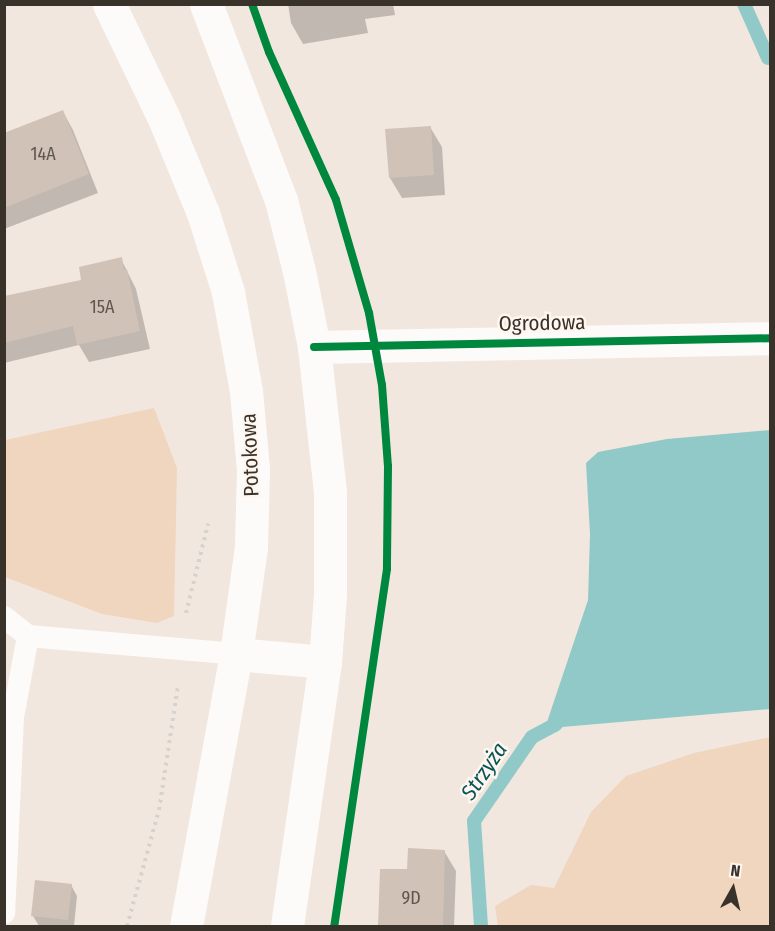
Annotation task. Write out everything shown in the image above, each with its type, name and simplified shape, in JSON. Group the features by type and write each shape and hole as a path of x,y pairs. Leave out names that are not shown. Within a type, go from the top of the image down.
{"main road":[{"name":"Potokowa","path":"109,4 163,116 203,213 228,292 241,349 253,470 250,547 236,654 186,927"},
{"path":"206,4 256,129 281,200 314,347 330,492 330,594 325,662 287,927"},
{"name":"Ogrodowa","path":"314,347 771,338"},
{"path":"236,654 325,662"}],"lane":[{"path":"4,616 28,636 236,654"},
{"path":"4,913 13,717 28,636"}],"path":[{"path":"127,927 159,810 187,605 209,518"}],"shaded area":[{"path":"154,408 177,468 174,616 157,623 102,614 5,577 5,440"},
{"path":"770,737 770,926 498,926 495,906 531,885 554,888 591,812 626,776 694,753"}],"water":[{"path":"770,430 770,709 562,727 547,722 588,600 590,534 586,463 598,452 667,439"}],"building":[{"path":"63,110 89,174 4,208 4,133"},
{"path":"431,126 434,175 389,178 385,129"},
{"path":"122,257 124,270 127,269 140,331 77,345 73,326 4,343 4,296 81,280 79,267"},
{"path":"408,848 445,850 443,927 378,927 380,869 407,869"},
{"path":"35,880 72,884 68,920 31,916"}],"waterway":[{"name":"Strzyża","path":"744,4 768,58"},
{"name":"Strzyża","path":"481,926 474,821 532,737 555,725 566,713"}],"cycle path":[{"path":"252,4 269,52 336,200 369,313 382,385 388,466 387,569 334,926"},
{"path":"314,347 770,338"}]}
